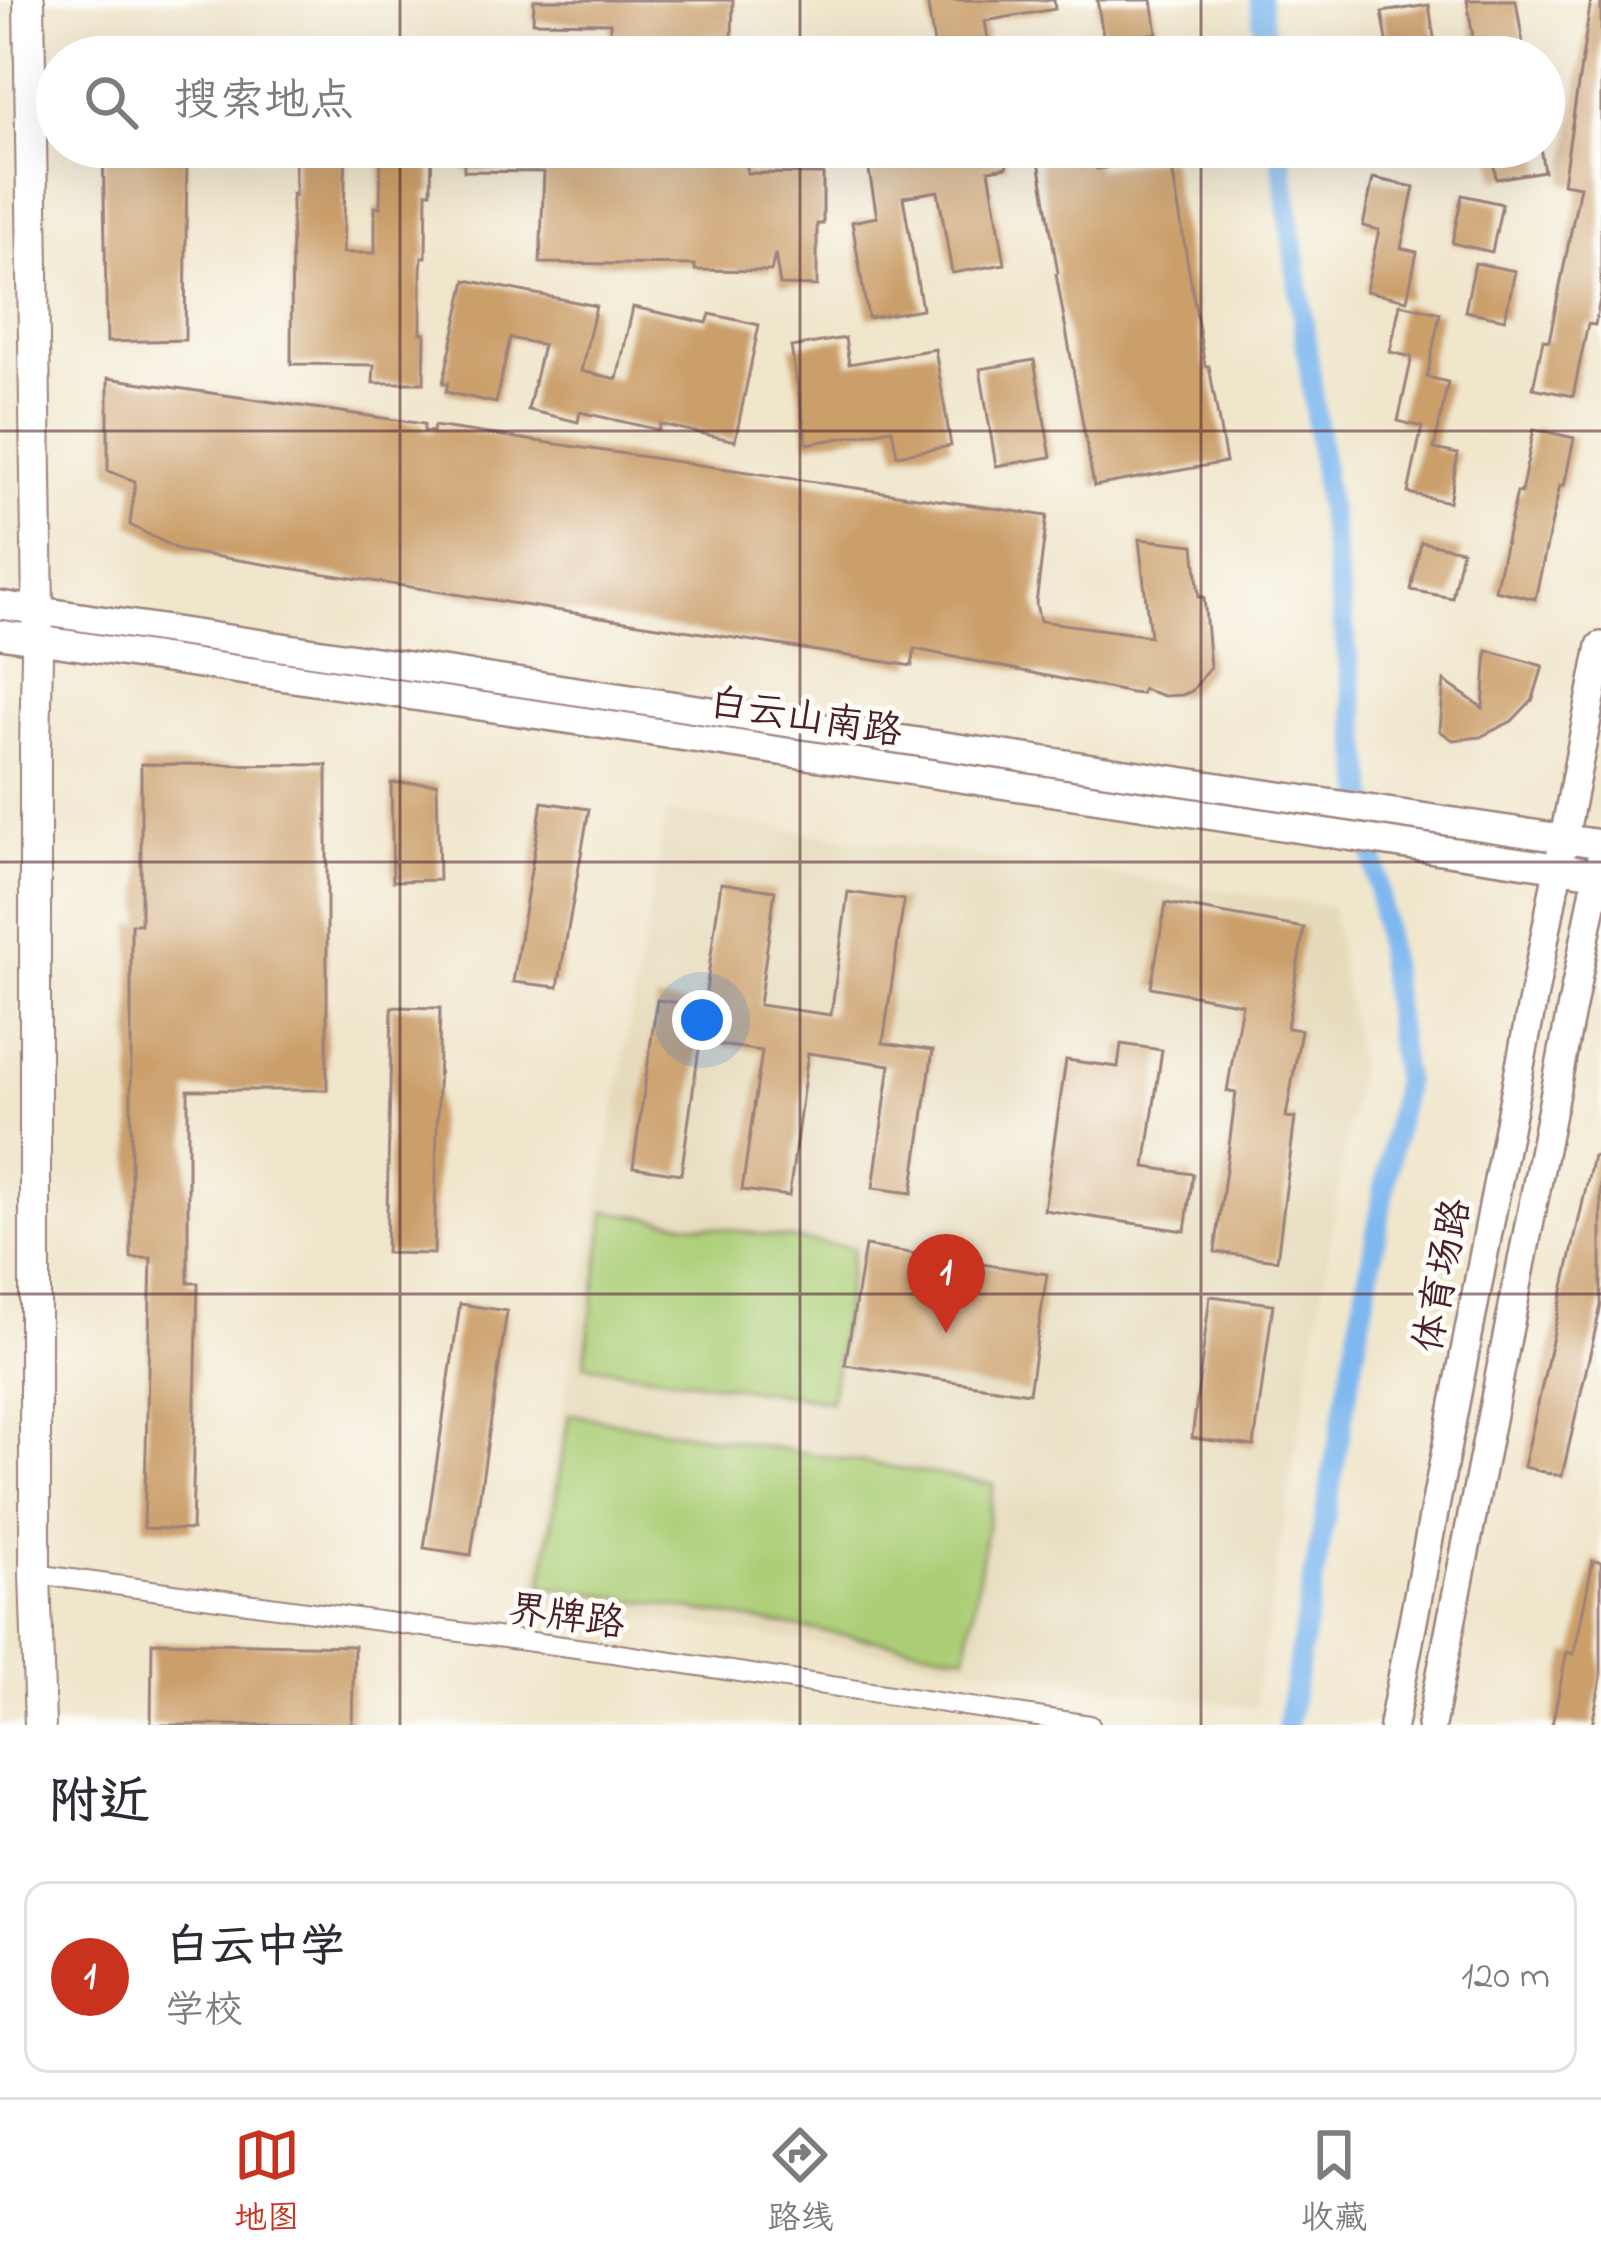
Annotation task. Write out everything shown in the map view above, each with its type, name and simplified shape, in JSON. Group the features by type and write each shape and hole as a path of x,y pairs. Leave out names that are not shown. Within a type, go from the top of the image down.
{"main road":[{"path":"29,0 37,625 35,1574 40,1725"},
{"name":"白云山南路","path":"0,605 37,625 1413,846 1559,867 1600,868"},
{"name":"白云山南路","path":"0,634 37,625 1601,844"},
{"name":"体育场路","path":"1393,1725 1601,646"},
{"name":"体育场路","path":"1431,1725 1600,868"}],"street":[{"name":"界牌路","path":"35,1574 1090,1725"}],"shaded area":[{"path":"666,812 1331,906 1359,1066 1254,1708 530,1601"}],"green space":[{"path":"606,1211 853,1248 831,1401 584,1365"},
{"path":"569,1414 994,1484 966,1655 542,1585"}],"building":[{"path":"534,0 733,0 732,36 610,35 610,23 533,22"},
{"path":"927,0 1054,0 1055,9 985,21 988,36 933,36"},
{"path":"1097,0 1152,0 1157,33 1103,36"},
{"path":"1467,0 1516,0 1522,36 1473,36"},
{"path":"1591,0 1601,0 1601,294 1595,325 1588,324 1573,396 1533,388 1543,340 1549,341 1580,186 1563,183"},
{"path":"1429,5 1434,36 1386,36 1382,12"},
{"path":"103,168 187,168 185,340 107,342"},
{"path":"295,168 345,168 343,253 375,253 381,168 432,168 426,257 422,257 421,270 424,383 373,383 374,365 291,364"},
{"path":"747,168 747,173 823,174 817,286 780,285 775,254 771,271 540,263 544,172 464,171"},
{"path":"869,168 1001,168 989,170 1005,264 952,273 938,191 903,197 922,309 868,318 852,222 877,217"},
{"path":"1040,168 1172,168 1226,462 1094,486"},
{"path":"1494,168 1544,168 1544,171 1496,179"},
{"path":"1373,178 1414,187 1401,248 1417,252 1407,300 1366,291 1379,230 1363,226"},
{"path":"1462,195 1502,204 1492,252 1452,243"},
{"path":"1475,263 1515,271 1505,319 1465,311"},
{"path":"466,280 596,306 581,371 617,379 633,307 707,323 710,314 759,325 735,441 580,412 578,422 528,410 543,345 510,338 496,403 446,392 448,383 443,383"},
{"path":"1400,304 1440,313 1427,377 1448,382 1434,449 1458,454 1449,502 1408,493 1422,427 1398,421 1412,357 1390,352"},
{"path":"845,338 849,364 935,349 951,446 897,455 892,429 807,444 791,347"},
{"path":"1034,360 1051,457 996,466 980,369"},
{"path":"108,378 424,424 424,431 433,432 434,426 1047,516 1036,604 1040,621 1150,636 1139,539 1194,545 1210,667 1192,691 1182,695 1164,696 1143,689 1141,694 1131,693 915,649 912,666 181,551 130,525 135,481 108,471"},
{"path":"1534,429 1574,438 1535,599 1495,590"},
{"path":"1421,542 1462,550 1452,598 1411,590"},
{"path":"1487,650 1543,666 1533,699 1512,721 1480,737 1453,740 1440,731 1444,681 1483,708"},
{"path":"141,764 327,765 327,1090 188,1090 188,1283 198,1283 192,1530 144,1528 151,1258 131,1258 131,924 141,924"},
{"path":"391,783 437,783 439,880 393,881"},
{"path":"542,802 589,809 558,987 513,982"},
{"path":"721,883 775,891 759,1005 831,1015 848,892 904,900 883,1043 933,1050 912,1193 873,1188 890,1065 808,1053 789,1196 742,1190 762,1051 700,1042 681,1174 633,1167 657,1000 704,1006"},
{"path":"1166,903 1304,928 1287,1028 1301,1030 1286,1117 1295,1118 1277,1260 1215,1252 1236,1093 1227,1091 1242,1004 1151,987"},
{"path":"392,1007 440,1008 434,1254 386,1253"},
{"path":"1121,1044 1162,1050 1145,1167 1193,1174 1185,1231 1044,1210 1066,1060 1118,1067"},
{"path":"1593,1156 1601,1157 1601,1305 1562,1476 1524,1467"},
{"path":"865,1246 1047,1274 1029,1393 845,1365"},
{"path":"1210,1296 1273,1304 1254,1446 1192,1438"},
{"path":"460,1304 507,1311 471,1555 424,1548"},
{"path":"1593,1561 1601,1562 1601,1678 1592,1725 1552,1725 1567,1652 1574,1654"},
{"path":"152,1642 354,1646 352,1725 151,1725"}],"waterway":[{"path":"1260,0 1265,36"},
{"path":"1283,168 1404,1081 1287,1725"}],"place":[{"name":"白云中学","path":"946,1333"}]}
